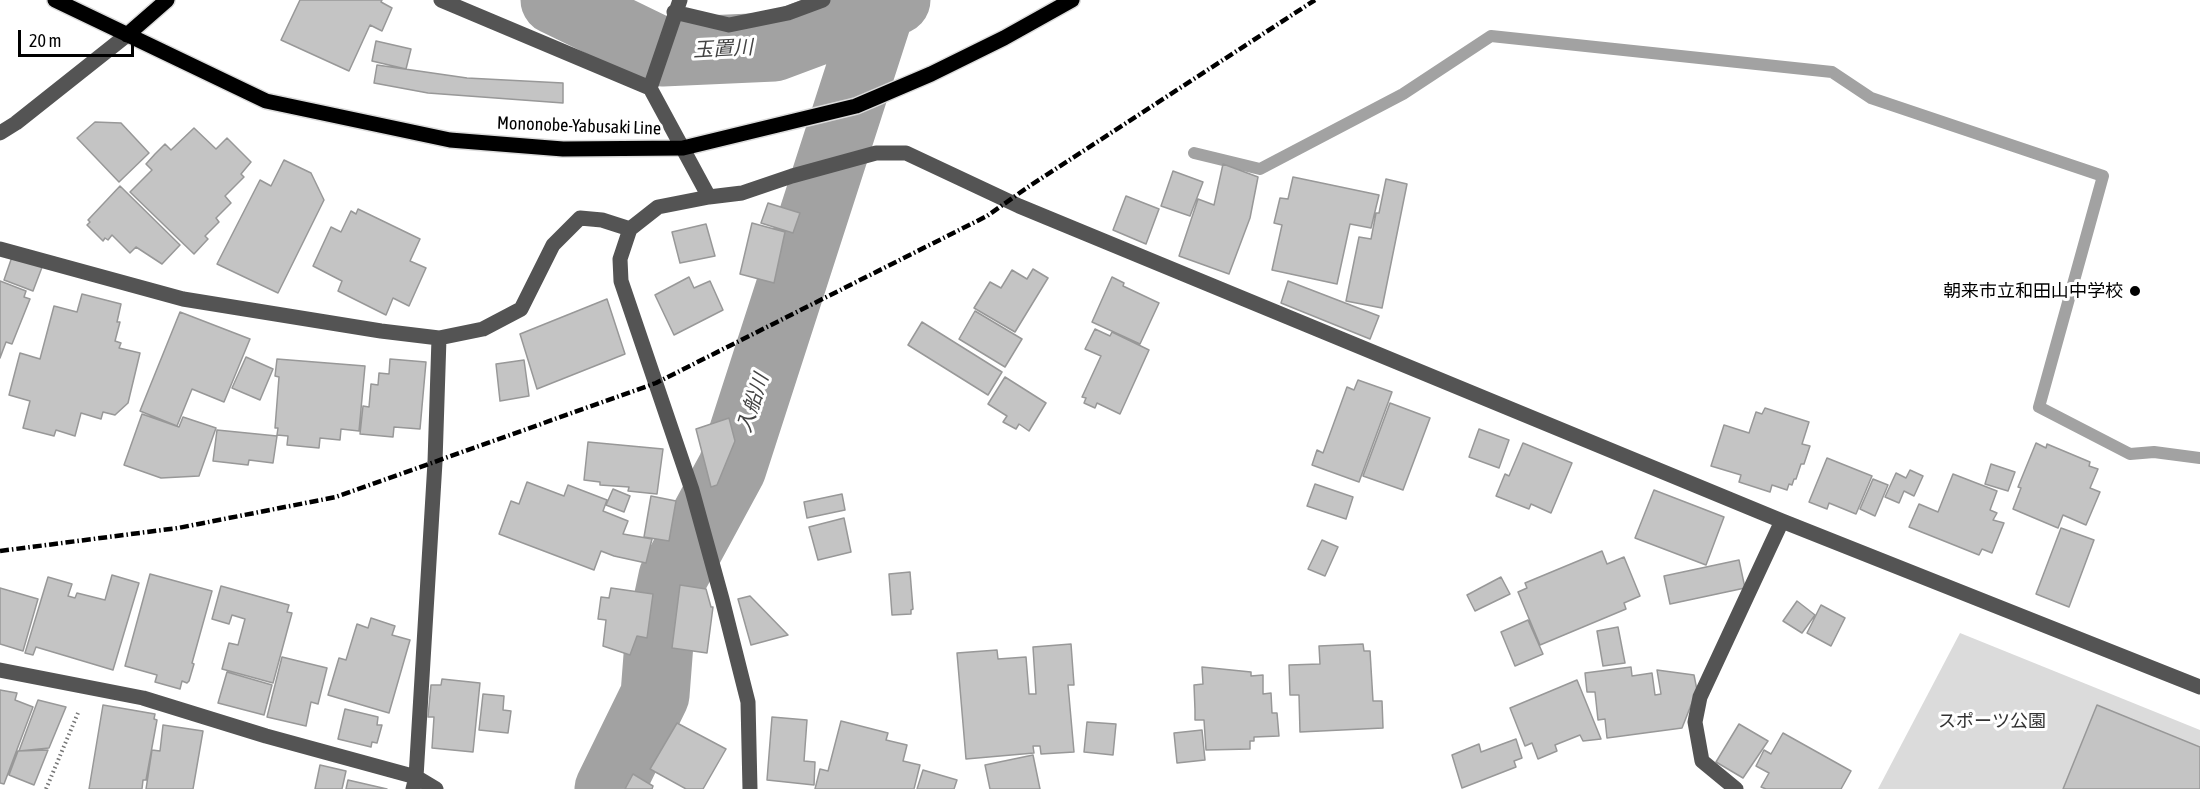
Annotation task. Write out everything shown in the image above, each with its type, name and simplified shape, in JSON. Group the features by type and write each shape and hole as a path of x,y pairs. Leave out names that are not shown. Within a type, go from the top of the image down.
{"main road":[{"name":"Mononobe-Yabusaki Line","path":"55,0 266,101 450,140 562,149 683,148 856,106 931,74 1004,38 1071,0"},
{"path":"127,35 167,0"}],"street":[{"path":"441,0 650,88 710,196"},
{"path":"650,88 677,6 729,25 788,13 823,0"},
{"path":"0,132 16,123 127,35"},
{"path":"750,789 748,702 692,490 621,281 620,258 630,229 658,207 710,196 742,193 792,176 876,153 906,153 1019,206 1782,521 2200,687"},
{"path":"0,249 183,299 381,331 439,338 483,329 521,309 553,245 580,218 602,220 630,229"},
{"path":"415,783 435,462 439,338"},
{"path":"1736,789 1702,761 1695,722 1700,697 1782,521"},
{"path":"0,669 143,698 436,789"}],"path":[{"path":"46,789 89,687"}],"green space":[{"name":"スポーツ公園","path":"1960,633 2200,730 2200,789 1878,789"}],"building":[{"path":"300,0 382,0 381,2 392,8 382,31 370,25 349,71 281,40"},
{"path":"376,41 411,49 406,69 372,61"},
{"path":"377,65 467,78 563,83 563,103 428,93 374,83"},
{"path":"95,122 121,123 149,153 119,182 77,138"},
{"path":"194,128 216,149 227,138 251,162 241,174 244,177 225,196 231,203 216,218 219,222 205,236 208,239 194,254 130,192 152,170 146,164 165,144 171,150"},
{"path":"284,160 311,173 324,200 278,293 217,264 260,180 271,186"},
{"path":"1223,164 1258,177 1250,218 1229,274 1179,256 1198,199 1214,205"},
{"path":"1173,171 1203,182 1190,216 1161,206"},
{"path":"1293,177 1379,195 1371,228 1350,224 1337,284 1272,270 1282,225 1274,223 1280,198 1288,199"},
{"path":"1386,179 1407,184 1382,308 1346,301 1359,237 1371,239"},
{"path":"120,186 180,245 162,264 136,247 130,253 112,235 108,240 105,238 103,241 87,225 90,222 88,220"},
{"path":"1126,196 1159,209 1146,244 1113,230"},
{"path":"768,203 800,213 793,233 761,223"},
{"path":"358,209 420,239 410,261 426,268 409,306 393,298 386,315 338,291 342,281 313,266 331,227 341,232 351,211 356,214"},
{"path":"752,223 785,232 774,283 740,274"},
{"path":"706,224 715,256 680,263 672,232"},
{"path":"14,251 44,262 33,291 4,280"},
{"path":"1033,269 1048,278 1015,332 974,308 990,282 1001,288 1012,270 1027,279"},
{"path":"689,277 694,288 710,281 723,310 674,335 655,295"},
{"path":"1112,277 1124,283 1123,286 1159,303 1140,344 1092,322"},
{"path":"0,281 26,291 24,297 30,299 12,344 6,342 0,358"},
{"path":"1288,281 1379,316 1370,339 1281,303"},
{"path":"82,294 121,304 117,322 120,322 115,341 121,343 119,348 140,353 128,403 115,415 103,412 101,419 81,413 75,436 56,430 54,436 23,428 30,401 9,395 20,353 40,359 54,306 77,312"},
{"path":"607,299 625,354 537,389 520,334"},
{"path":"975,311 1022,339 1005,367 959,339"},
{"path":"180,312 250,339 224,402 192,389 177,426 140,411"},
{"path":"922,322 1002,372 988,395 908,345"},
{"path":"1095,329 1110,336 1112,332 1149,350 1120,414 1097,403 1095,408 1084,403 1086,398 1082,397 1101,356 1085,349"},
{"path":"246,357 273,369 260,400 232,388"},
{"path":"277,359 365,366 359,431 341,429 340,440 320,438 319,448 287,445 288,436 277,435 278,428 275,428 279,377 275,376"},
{"path":"390,359 426,362 420,429 394,427 393,437 360,434 363,406 369,407 371,384 378,385 379,373 389,374"},
{"path":"524,360 529,396 500,401 496,364"},
{"path":"1005,377 1046,403 1029,431 1019,424 1016,429 1003,422 1007,416 988,404"},
{"path":"1358,380 1392,392 1359,482 1312,465 1317,450 1323,453 1347,387 1354,390"},
{"path":"1390,403 1430,418 1403,490 1363,476"},
{"path":"1765,408 1809,422 1802,444 1810,446 1804,464 1801,464 1796,479 1792,485 1789,484 1787,490 1772,485 1770,492 1739,482 1741,475 1711,466 1724,425 1749,433 1756,412 1762,414"},
{"path":"142,414 179,427 183,417 216,428 199,476 161,478 124,465"},
{"path":"729,418 735,441 717,485 711,487 696,429"},
{"path":"1479,429 1509,440 1499,468 1469,457"},
{"path":"217,430 277,436 273,463 249,460 248,465 213,461"},
{"path":"588,442 663,449 657,494 628,491 629,487 600,485 600,482 584,480"},
{"path":"1523,443 1572,463 1551,513 1531,504 1529,509 1496,496 1505,474 1509,476"},
{"path":"2036,443 2046,448 2047,444 2090,462 2089,466 2098,469 2090,488 2100,492 2086,525 2063,515 2058,528 2013,509 2021,488 2018,487"},
{"path":"1827,458 1872,476 1856,514 1829,503 1827,509 1809,502"},
{"path":"1991,464 2015,472 2008,491 1985,484"},
{"path":"1910,470 1923,476 1914,496 1904,491 1899,503 1885,497 1896,473 1906,478"},
{"path":"1953,474 1997,491 1990,510 1997,513 1993,520 2004,523 1992,553 1982,549 1979,555 1909,527 1919,504 1938,512"},
{"path":"1873,479 1888,485 1875,516 1860,509"},
{"path":"527,482 564,496 568,485 607,500 603,511 628,521 623,534 652,539 646,563 601,551 594,570 499,534 511,501 519,504"},
{"path":"1315,484 1353,497 1346,519 1307,506"},
{"path":"613,489 630,496 624,512 606,505"},
{"path":"1654,490 1724,517 1706,565 1635,538"},
{"path":"842,494 845,510 807,518 804,502"},
{"path":"651,496 676,501 669,541 644,537"},
{"path":"844,518 851,552 818,560 809,527"},
{"path":"2061,528 2094,540 2069,607 2036,594"},
{"path":"1322,540 1338,547 1325,576 1308,569"},
{"path":"1602,551 1607,564 1624,557 1640,596 1624,603 1626,609 1540,645 1518,592 1527,588 1525,583"},
{"path":"1739,560 1745,588 1670,604 1664,576"},
{"path":"910,572 913,609 911,614 892,615 889,574"},
{"path":"150,574 212,591 189,681 187,683 182,681 180,689 155,682 157,675 125,666"},
{"path":"112,575 139,583 113,670 36,647 33,655 25,653 48,577 72,584 68,596 75,598 77,593 105,600"},
{"path":"1501,577 1510,594 1475,611 1467,595"},
{"path":"680,585 706,589 711,607 713,607 707,653 672,648"},
{"path":"221,586 289,605 287,612 292,613 273,683 222,669 229,643 238,645 245,619 232,615 229,624 212,619"},
{"path":"0,588 38,599 23,651 0,644"},
{"path":"611,588 653,594 647,638 637,636 630,655 603,646 606,620 598,619 601,597 609,598"},
{"path":"750,596 788,635 751,645 738,599"},
{"path":"1797,601 1815,615 1802,633 1783,621"},
{"path":"1821,605 1845,618 1831,646 1807,633"},
{"path":"371,618 395,626 392,635 410,640 389,713 328,695 339,658 346,660 357,624 368,628"},
{"path":"1528,620 1543,654 1515,666 1501,632"},
{"path":"1618,627 1625,663 1603,666 1597,631"},
{"path":"1071,644 1074,685 1068,685 1074,752 1041,754 1040,746 1033,746 1034,753 966,759 957,653 997,650 998,659 1026,657 1029,694 1036,694 1033,647"},
{"path":"1363,644 1364,651 1370,651 1373,701 1382,701 1383,728 1300,732 1299,695 1290,695 1289,665 1320,664 1319,646"},
{"path":"282,657 327,668 318,704 311,702 306,726 267,717"},
{"path":"1202,667 1251,672 1251,676 1263,675 1263,694 1271,693 1272,713 1277,713 1279,736 1254,737 1254,741 1250,741 1250,749 1206,750 1204,720 1195,720 1194,685 1203,684"},
{"path":"1631,667 1632,676 1652,673 1655,695 1661,694 1657,670 1694,675 1697,690 1682,728 1607,738 1605,719 1598,720 1595,692 1587,692 1585,673"},
{"path":"227,672 272,685 264,715 218,703"},
{"path":"442,679 480,683 473,752 432,748 434,717 428,717 431,685 441,685"},
{"path":"1577,680 1601,739 1583,741 1580,735 1555,745 1557,751 1538,759 1532,743 1525,746 1510,708"},
{"path":"0,690 17,693 15,700 33,707 4,784 0,783"},
{"path":"483,694 504,696 503,710 511,711 508,733 479,730"},
{"path":"38,700 66,707 49,748 19,751"},
{"path":"103,705 155,714 154,719 157,720 146,780 143,780 142,789 89,789"},
{"path":"2097,705 2200,747 2200,789 2063,789"},
{"path":"345,709 378,717 377,725 382,725 377,743 372,742 371,747 338,739"},
{"path":"772,717 807,720 804,761 815,762 814,785 767,780"},
{"path":"841,721 888,733 886,740 907,745 903,761 920,765 914,789 815,789 820,769 828,771"},
{"path":"1087,722 1116,724 1113,755 1084,752"},
{"path":"677,723 726,749 703,789 686,789 650,769"},
{"path":"1739,724 1768,741 1743,778 1716,762"},
{"path":"163,725 203,731 193,789 146,789 152,750 160,751"},
{"path":"1202,730 1205,760 1177,763 1174,733"},
{"path":"1783,733 1851,771 1841,789 1766,789 1761,787 1769,773 1756,766 1764,750 1771,754"},
{"path":"1516,739 1522,758 1514,761 1516,767 1462,788 1452,755 1479,744 1481,752"},
{"path":"48,750 34,785 9,775 18,751"},
{"path":"1033,755 1040,789 990,789 985,765"},
{"path":"320,765 346,771 342,789 315,789"},
{"path":"923,770 957,780 954,789 917,789"},
{"path":"633,774 653,786 652,789 625,789"},
{"path":"348,780 387,789 346,789"}],"waterway":[{"name":"玉置川","path":"555,0 662,52 774,47 896,0"},
{"name":"入船川","path":"609,789 655,695 659,643 673,577 732,468 881,7"},
{"path":"1194,153 1260,169 1403,94 1491,36 1832,72 1871,98 2103,176 2039,407 2130,454 2154,452 2200,458"}],"railway":[{"path":"0,551 178,528 336,497 656,383 987,216 1315,0"}],"place":[{"name":"朝来市立和田山中学校","path":"2135,291"}]}
